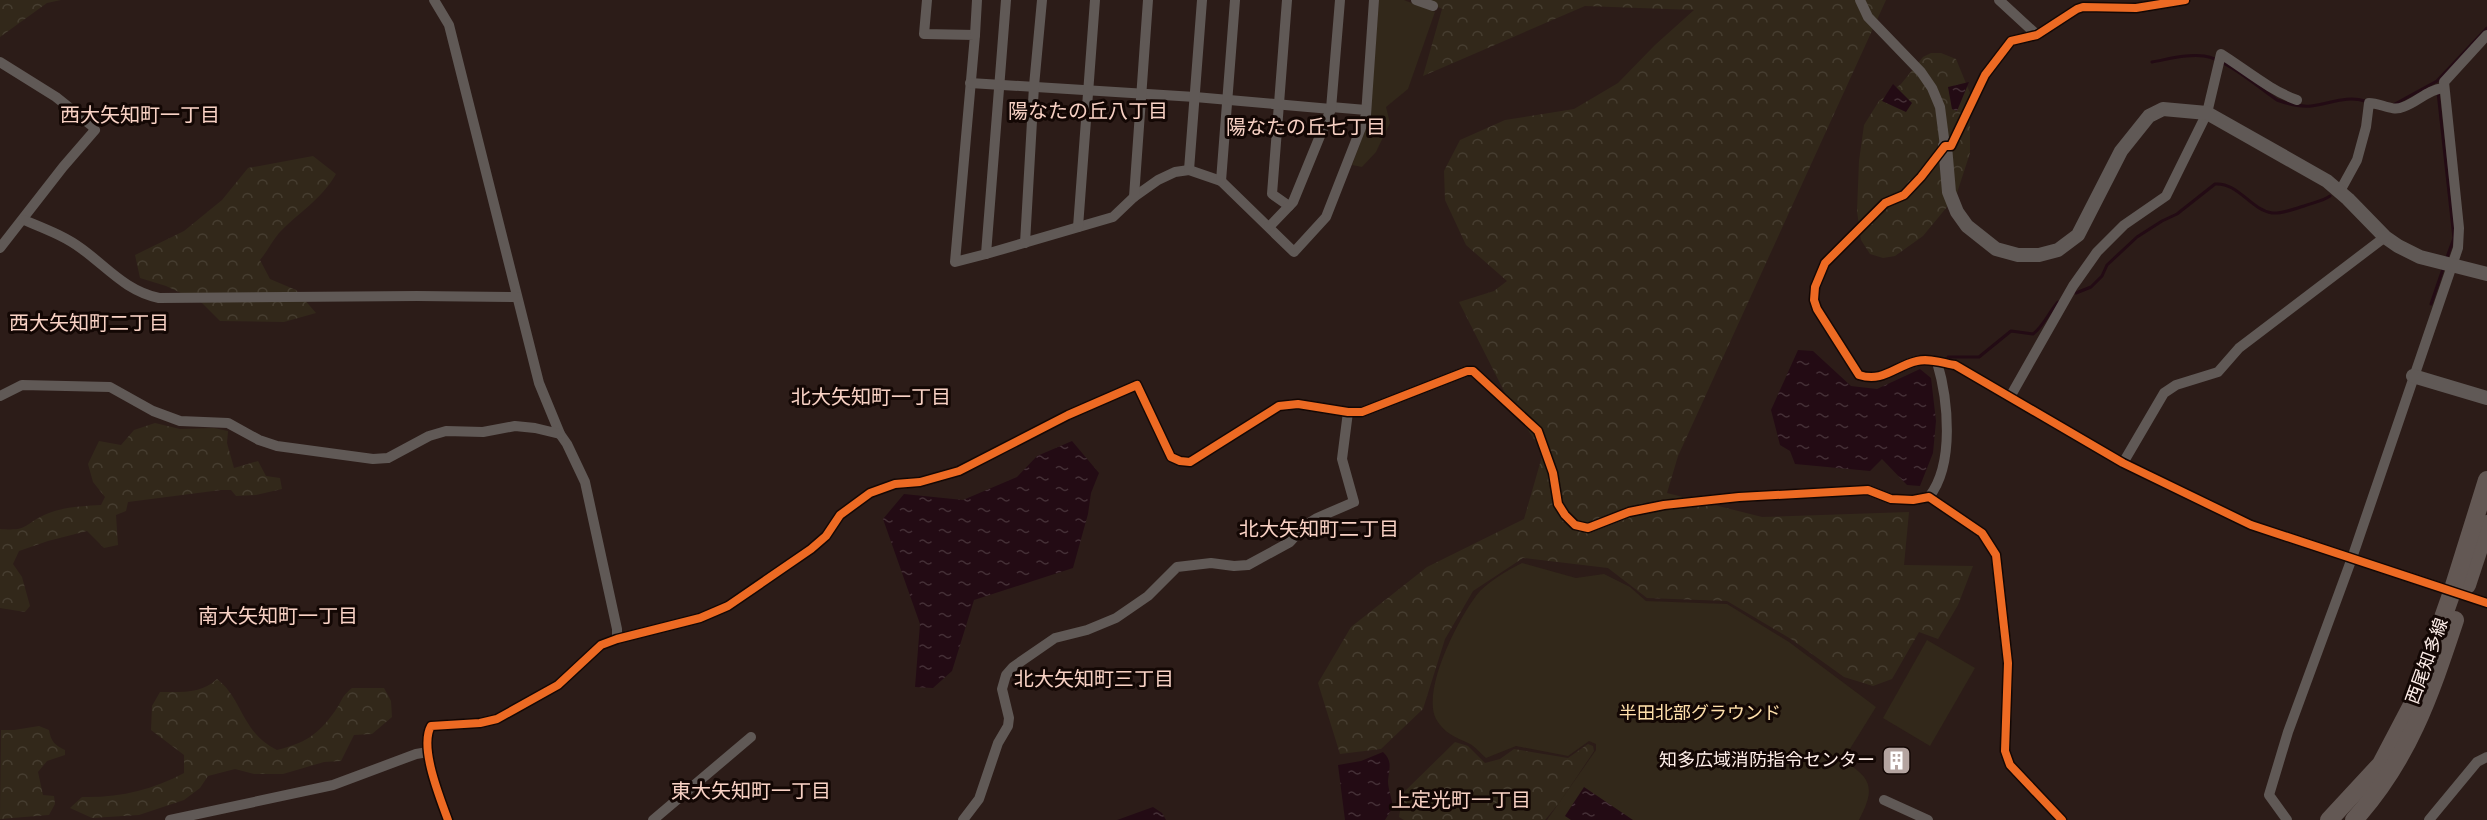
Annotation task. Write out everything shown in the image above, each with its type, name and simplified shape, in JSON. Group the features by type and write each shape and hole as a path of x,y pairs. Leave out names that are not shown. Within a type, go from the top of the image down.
{"main road":[{"name":"西尾知多線","path":"2359,819 2395,767 2425,710 2487,480"},
{"name":"西尾知多線","path":"2329,820 2381,764 2413,703 2487,524"}],"street":[{"path":"434,0 449,25 539,383 560,434 577,464 590,498 617,629 616,639"},
{"path":"927,0 924,34 975,35"},
{"path":"977,0 955,262 1113,217 1134,197 1158,180 1174,172 1189,170 1221,181 1294,252 1326,217 1366,110 1374,0"},
{"path":"986,254 1006,0"},
{"path":"1025,243 1034,86 1042,0"},
{"path":"1078,227 1095,0"},
{"path":"1134,197 1148,0"},
{"path":"1189,170 1202,0"},
{"path":"1221,181 1235,0"},
{"path":"1287,0 1272,194 1289,206"},
{"path":"1269,227 1293,202 1331,108 1340,0"},
{"path":"1416,0 1433,6"},
{"path":"1860,0 1868,16 1921,72 1932,88 1940,107 1949,192 1966,226 1996,249 2018,255 2038,255 2058,250 2078,234 2121,151 2149,116 2163,109 2207,113 2315,174 2340,191 2385,237 2420,257 2487,274"},
{"path":"1999,0 2037,35"},
{"path":"1945,146 1951,146 1985,75 2003,48 2011,41 2037,35 2076,9 2083,7 2136,8 2186,0"},
{"path":"2287,820 2269,795 2288,732 2352,558 2413,376 2445,264 2460,240 2443,88 2446,78 2487,35"},
{"path":"2010,397 2073,286 2097,252 2124,225 2166,196 2207,113 2221,54 2258,76 2271,88 2297,100"},
{"path":"0,62 56,98 95,130 0,248"},
{"path":"970,83 1366,110"},
{"path":"2340,191 2357,160 2366,127 2369,104 2403,108 2433,90 2443,88"},
{"path":"1945,146 1904,195 1885,203 1835,252 1825,263 1815,287 1817,309 1859,375 1870,379 1880,377 1915,361 1955,365 2123,463 2251,525 2487,603"},
{"path":"24,220 75,244 124,284 145,295 159,298 517,297"},
{"path":"2123,463 2164,393 2176,385 2218,372 2239,348 2385,237"},
{"path":"1929,497 1943,466 1947,444 1943,383 1937,362"},
{"path":"448,820 435,783 428,752 427,734 431,726 480,723 497,719 550,690 594,650 616,639 691,621 728,606 811,549 826,536 840,515 870,493 894,484 920,482 959,471 1068,415 1137,385 1171,457 1191,462 1279,406 1298,404 1348,412 1371,409 1395,397 1467,371 1477,373 1487,386 1539,431 1554,473 1558,504 1564,515 1575,525 1588,528 1629,512 1664,505 1739,497 1868,490 1891,499 1913,500 1929,497 1982,533 1996,555 2008,663 2005,751 2010,765 2062,820"},
{"path":"2413,376 2487,398"},
{"path":"0,396 22,385 110,387 153,411 180,421 228,423 259,440 277,446 374,459 388,458 429,436 446,430 483,432 515,426 560,434"},
{"path":"963,820 982,792 998,743 1008,726 1009,718 1002,689 1005,675 1055,638 1087,630 1116,618 1141,602 1178,567 1211,563 1248,565 1290,542 1304,526 1317,518 1354,502 1342,459 1348,412"},
{"path":"653,820 751,737"},
{"path":"170,820 333,784 416,754 428,752"},
{"path":"2429,820 2478,762 2487,757"},
{"path":"1884,800 1928,820"}],"green space":[{"path":"0,0 61,0 47,3 0,37"},
{"path":"1379,0 1404,0 1435,12 1408,89 1386,107 1390,123 1376,152 1362,167 1352,165 1370,117"},
{"path":"1425,0 1886,0 1678,456 1667,493 1762,517 1909,512 1904,565 1973,566 1958,605 1938,639 1919,632 1892,679 1873,686 1844,677 1791,639 1727,601 1647,598 1608,568 1523,558 1473,591 1445,639 1423,709 1381,749 1340,754 1318,683 1351,627 1427,567 1524,519 1543,453 1508,399 1459,302 1494,291 1507,281 1466,245 1445,200 1444,171 1460,140 1505,120 1574,109 1618,83 1694,10 1585,6 1423,76 1442,9"},
{"path":"1931,53 1941,53 1956,59 1970,93 1970,153 1956,196 1923,236 1895,256 1883,258 1870,254 1861,240 1857,211 1859,161 1864,125 1879,101 1901,84 1923,57"},
{"path":"313,156 336,174 317,199 279,233 260,260 270,279 296,290 316,313 284,322 220,321 202,303 166,286 140,278 135,255 184,231 222,200 248,168"},
{"path":"155,423 180,429 214,428 228,431 227,443 234,468 258,461 266,476 280,478 282,489 256,495 236,496 231,490 221,490 128,502 126,511 116,515 118,545 104,548 87,531 19,551 13,564 22,577 30,606 25,612 0,608 0,529 24,527 58,510 101,505 105,497 93,482 88,464 99,441 121,445 134,430"},
{"name":"半田北部グラウンド","path":"1522,563 1576,578 1604,574 1630,587 1646,601 1727,604 1789,642 1876,707 1843,760 1860,773 1868,786 1867,800 1859,820 1547,820 1596,750 1596,744 1589,741 1568,756 1516,746 1486,758 1473,746 1443,728 1436,719 1433,706 1438,672 1445,653 1453,634 1472,602 1484,587"},
{"path":"1927,640 1975,668 1930,746 1883,718"},
{"path":"217,679 226,687 256,734 277,750 303,741 317,732 352,688 384,688 391,701 392,717 372,734 354,735 341,761 324,762 283,774 254,774 235,769 208,776 200,788 184,800 139,815 92,818 70,808 82,797 135,792 184,773 184,755 151,730 152,706 160,692 198,690"},
{"path":"39,726 49,730 54,743 65,750 65,755 47,761 38,772 43,795 54,796 55,804 49,815 0,819 1,730"},
{"path":"1455,742 1468,746 1485,763 1500,759 1514,749 1568,758 1588,744 1593,746 1594,751 1560,802 1545,820 1404,820 1399,817 1403,793"}],"water":[{"path":"1969,82 1957,111 1952,109 1948,87"},
{"path":"1893,84 1912,103 1906,112 1882,101"},
{"path":"1798,350 1813,351 1851,386 1877,389 1920,369 1931,378 1936,421 1933,453 1920,486 1907,485 1882,459 1870,471 1795,464 1790,451 1780,445 1771,410"},
{"path":"1072,441 1099,473 1091,493 1088,514 1073,568 974,600 952,671 933,688 915,687 920,624 883,519 904,494 963,500 1017,477 1037,456"},
{"path":"1383,752 1389,762 1388,784 1393,807 1385,820 1345,820 1338,765 1361,761"},
{"path":"1584,787 1633,820 1571,820 1565,816"},
{"path":"1153,807 1162,813 1166,820 1117,820"}],"waterway":[{"path":"2395,104 2437,81 2487,28"},
{"path":"2152,62 2191,56 2213,58 2232,68 2277,100 2294,105 2311,106 2351,99 2365,101"},
{"path":"2438,92 2454,238 2446,260"},
{"path":"2076,293 2091,287 2102,276 2107,265 2137,237 2177,214 2215,184 2231,187 2257,207 2272,213 2292,210 2330,196"},
{"path":"2431,304 2444,266"},
{"path":"1948,357 1979,357 2011,331 2033,334 2058,302"}],"cycle path":[{"path":"2185,0 2136,8 2083,7 2037,35 2011,41 1985,75 1951,146 1945,146 1904,195 1885,203 1825,263 1815,287 1814,300 1817,309 1859,375 1875,377 1922,360 1955,365 2123,463 2251,525 2487,603"},
{"path":"448,820 429,759 427,746 431,726 480,723 497,719 558,685 601,645 700,618 728,606 811,549 826,536 840,515 870,493 895,484 920,482 959,471 1068,415 1137,385 1171,457 1190,462 1279,406 1298,404 1362,412 1467,371 1473,371 1538,431 1553,473 1558,504 1575,525 1588,528 1629,512 1664,505 1739,497 1868,490 1891,499 1913,500 1929,497 1982,533 1996,555 2008,663 2005,751 2010,765 2062,820"}],"place":[{"name":"知多広域消防指令センター","path":"1896,760"}],"district":[{"name":"陽なたの丘八丁目","path":"1088,111"},
{"name":"西大矢知町一丁目","path":"140,115"},
{"name":"陽なたの丘七丁目","path":"1306,127"},
{"name":"西大矢知町二丁目","path":"89,323"},
{"name":"北大矢知町一丁目","path":"871,397"},
{"name":"北大矢知町二丁目","path":"1319,529"},
{"name":"南大矢知町一丁目","path":"278,616"},
{"name":"北大矢知町三丁目","path":"1094,679"},
{"name":"東大矢知町一丁目","path":"751,791"},
{"name":"上定光町一丁目","path":"1461,800"}]}
